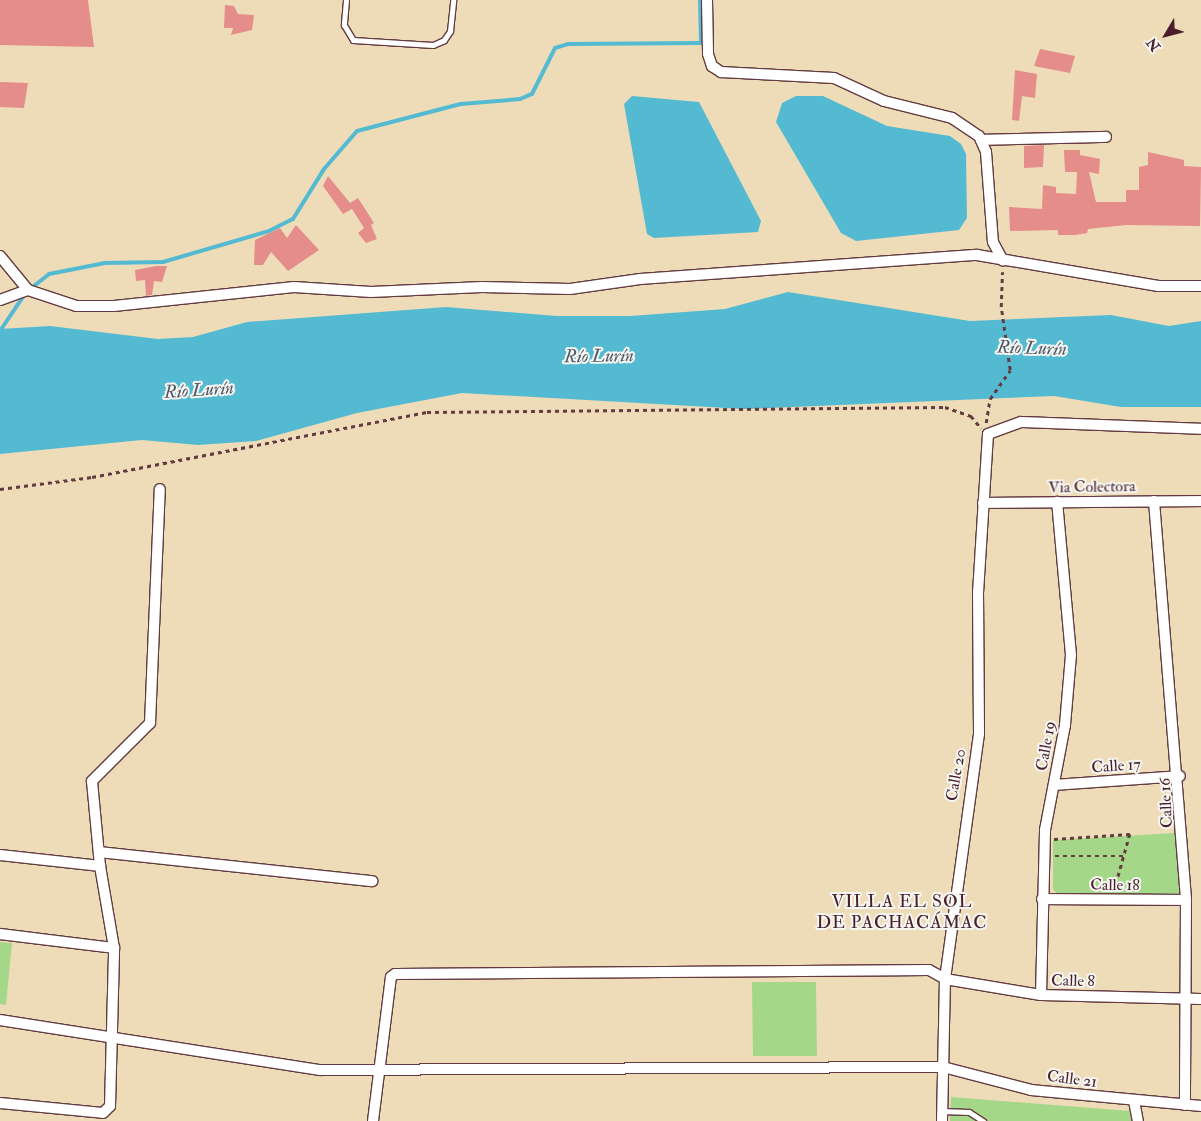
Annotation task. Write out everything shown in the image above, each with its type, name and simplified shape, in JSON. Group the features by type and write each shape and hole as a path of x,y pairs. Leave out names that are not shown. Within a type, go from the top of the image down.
{"street":[{"path":"707,0 708,54 712,66 728,74 834,78 884,101 952,118 981,140 986,152 993,242 1002,261"},
{"path":"981,140 1106,137"},
{"path":"0,256 28,290 76,306 114,306 294,287 371,292 482,287 570,289 640,279 976,255 1002,261 1158,286 1201,286"},
{"path":"0,300 28,290"},
{"path":"988,434 1021,422 1201,429"},
{"name":"Calle 20","path":"942,1116 945,979 979,734 978,593 988,434"},
{"path":"0,1104 107,1111 115,1034 114,948 100,866 93,777 147,729 152,714 160,489"},
{"name":"Calle 16","path":"1154,501 1180,776 1186,900 1184,999 1185,1105"},
{"name":"Via Colectora","path":"983,503 1201,501"},
{"name":"Calle 19","path":"1041,995 1044,839 1055,785 1071,655 1057,502"},
{"name":"Calle 17","path":"1055,785 1180,776"},
{"path":"99,852 372,881"},
{"path":"0,856 100,866"},
{"name":"Calle 18","path":"1042,899 1186,900"},
{"path":"0,934 114,948"},
{"name":"Calle 8","path":"378,1069 391,978 395,974 929,970 945,979 1041,995 1201,999"},
{"name":"Calle 21","path":"0,1020 115,1034 310,1069 943,1067 1031,1090 1134,1102 1201,1106"},
{"path":"373,1121 378,1069"},
{"path":"1134,1102 1138,1121"}],"lane":[{"path":"346,0 344,25 353,40 433,45 444,40 450,31 453,0"},
{"path":"942,1116 969,1112 983,1121"}],"path":[{"path":"988,434 984,412 1010,370 1001,307 1002,261"},
{"path":"0,489 92,477 427,412 945,407 971,416 988,434"},
{"path":"1044,839 1130,834 1112,900"},
{"path":"1044,856 1124,856"}],"green space":[{"path":"1175,833 1180,893 1175,898 1057,894 1053,889 1053,840"},
{"path":"0,942 12,943 6,1005 0,1004"},
{"path":"752,982 816,982 817,1056 753,1056"},
{"path":"951,1097 1130,1111 1132,1121 950,1121"}],"water":[{"path":"632,96 699,102 761,221 758,232 654,238 647,234 624,104"},
{"path":"796,96 823,96 887,126 950,136 961,144 966,154 967,218 959,230 856,241 841,233 776,122 782,103"},
{"name":"Río Lurín","path":"788,292 970,321 1111,315 1169,326 1201,321 1201,407 1121,407 1054,396 744,409 462,393 357,413 256,441 198,445 142,440 0,454 0,329 50,326 158,339 193,337 247,322 446,307 557,316 630,316 725,309"}],"building":[{"path":"0,0 88,0 94,47 0,45"},
{"path":"225,5 234,6 238,14 254,15 252,30 231,35 233,28 224,28"},
{"path":"1040,49 1075,56 1070,73 1034,66"},
{"path":"1015,70 1037,74 1035,98 1022,96 1019,121 1012,120"},
{"path":"0,82 28,83 24,108 0,107"},
{"path":"1044,145 1043,167 1024,168 1024,146"},
{"path":"1064,150 1080,150 1080,155 1100,159 1099,174 1089,172 1096,202 1126,202 1126,190 1139,190 1139,167 1148,165 1148,152 1184,160 1184,166 1201,167 1200,226 1126,225 1088,229 1087,233 1075,235 1058,235 1058,230 1010,231 1009,207 1042,209 1043,185 1056,187 1056,193 1076,194 1077,172 1065,172"},
{"path":"328,176 350,203 358,198 374,223 371,225 377,239 366,243 358,233 364,228 352,209 343,214 323,186"},
{"path":"296,225 319,250 288,271 271,252 263,265 254,265 255,240 280,228 287,238"},
{"path":"167,266 162,282 154,281 152,295 146,296 145,280 136,281 135,270"}],"waterway":[{"path":"30,289 49,274 105,263 163,262 269,231 293,219 324,169 357,131 461,104 520,99 532,94 555,48 568,44 701,43 700,0"},
{"path":"0,331 25,294"}],"district":[{"name":"VILLA EL SOL DE PACHACÁMAC","path":"902,913"}]}
